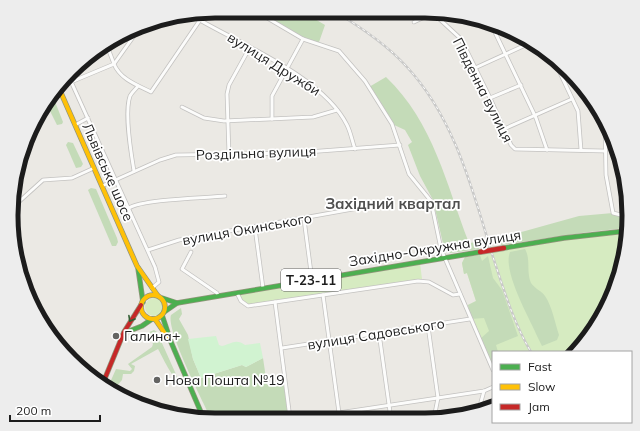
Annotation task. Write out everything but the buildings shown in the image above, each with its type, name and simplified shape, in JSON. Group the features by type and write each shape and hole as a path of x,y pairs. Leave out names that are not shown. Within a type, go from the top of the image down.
{"main road":[{"name":"Львівське шосе","path":"61,93 137,266 160,297"},
{"name":"Західно-Окружна вулиця","path":"163,313 177,303 445,257 564,238 621,232"},
{"name":"Львівське шосе","path":"137,266 142,304"},
{"path":"104,379 134,313 151,295 160,297 165,304 163,313 171,342 202,413"},
{"name":"Західно-Окружна вулиця","path":"160,297 177,303"},
{"path":"142,304 145,316 153,319 171,342"},
{"name":"Т-23-11","path":"124,334 142,326 163,313"}],"street":[{"path":"267,18 303,39 335,49 345,57 369,87 392,124 409,174 431,201 445,257 470,319 492,368"},
{"path":"414,22 423,18"},
{"name":"Південна вулиця","path":"437,18 461,39 511,145 515,150 547,150"},
{"path":"109,49 119,74 151,92 198,19"},
{"name":"вулиця Дружби","path":"198,19 250,47 287,69 321,92 347,125 355,148"},
{"path":"494,31 535,116 547,150 604,151"},
{"path":"134,35 114,64 71,82 148,250 159,278 159,282 152,288"},
{"path":"272,119 272,96 303,39"},
{"path":"475,68 525,45"},
{"path":"229,154 227,94 229,85 250,47"},
{"path":"559,71 579,118 581,150"},
{"path":"490,98 521,85"},
{"path":"134,171 129,135 129,102 132,92 138,86"},
{"path":"504,129 572,99"},
{"path":"182,107 204,118 227,121 313,117 336,110"},
{"path":"75,125 88,118"},
{"path":"605,134 606,175 613,213 622,215"},
{"name":"Роздільна вулиця","path":"102,186 160,160 176,156 400,145"},
{"path":"18,203 43,180 72,178 94,168"},
{"path":"129,208 134,205 151,202 225,196"},
{"name":"вулиця Окинського","path":"148,250 179,240 255,228 370,206"},
{"path":"304,219 312,280"},
{"path":"255,228 263,288"},
{"path":"191,252 182,269 218,292 218,296"},
{"path":"237,293 241,301 248,306 422,281 453,296 460,294"},
{"path":"323,296 339,413 484,391 492,387"},
{"path":"275,302 289,413"},
{"name":"вулиця Садовського","path":"282,348 470,319"},
{"path":"428,326 438,398 435,413"},
{"path":"379,333 390,413"},
{"path":"480,405 484,391"}],"green space":[{"path":"267,18 313,18 325,25 318,45 303,39"},
{"path":"386,77 416,114 427,134 437,155 469,243 478,242 479,249 450,253 444,248 433,200 420,176 408,145 412,142 405,130 392,124 369,87"},
{"path":"55,101 63,122 62,124 57,125 49,109"},
{"path":"68,142 73,143 83,164 81,167 76,168 66,145"},
{"path":"91,188 96,189 117,238 118,242 116,246 112,246 88,190"},
{"path":"613,213 622,216 622,228 501,245 500,238 579,216"},
{"path":"621,233 612,279 596,314 581,336 568,351 492,351 492,365 471,319 468,305 476,301 467,273 464,274 462,263 465,257 564,239"},
{"path":"525,249 528,257 531,283 544,294 559,335 557,340 542,346 518,295 510,271 510,252"},
{"path":"480,255 482,261 488,256 493,278 502,290 518,336 496,345 498,351 492,351 492,365 480,339 489,331 484,318 471,319 468,305 476,301 467,273 464,274 462,263 465,257"},
{"path":"420,263 422,279 252,305 244,302 239,294"},
{"path":"154,298 160,301 163,307 160,313 154,316 148,313 145,307 148,301"},
{"path":"181,308 182,314 179,319 188,335 193,359 201,378 242,365 246,367 263,358 267,385 284,383 287,413 208,413 179,349 171,323 171,315"},
{"path":"154,330 157,332 179,381 174,377 158,349 131,364 135,366 134,371 131,374 123,374 122,380 116,387 110,383 116,369 130,371 132,369 128,364 152,347 153,344 147,333"},
{"path":"216,336 219,345 222,346 234,342 239,342 245,345 260,343 263,358 246,367 242,365 201,378 193,359 188,339"}],"railway":[{"path":"345,18 373,37 398,58 423,86 437,108 460,154 509,304 519,329 530,351"}],"traffic: fast":[{"path":"504,248 564,238 621,232"},
{"path":"164,312 177,303 480,252"},
{"path":"138,268 143,302"},
{"path":"162,298 177,303"},
{"path":"162,315 171,342 201,413"},
{"path":"124,333 142,326 152,319"}],"traffic: slow":[{"path":"61,93 137,266 158,296"},
{"path":"153,295 158,296 164,302 165,307 164,312 158,318 153,319 148,318 142,312 141,307 142,302 148,296 153,295"},
{"path":"155,319 168,338"}],"traffic: jam":[{"path":"480,252 504,248"},
{"path":"105,379 124,332 141,305"}],"place":[{"name":"Галина+","path":"116,336"},
{"name":"Нова Пошта №19","path":"157,380"}],"district":[{"name":"Західний квартал","path":"393,203"}]}
